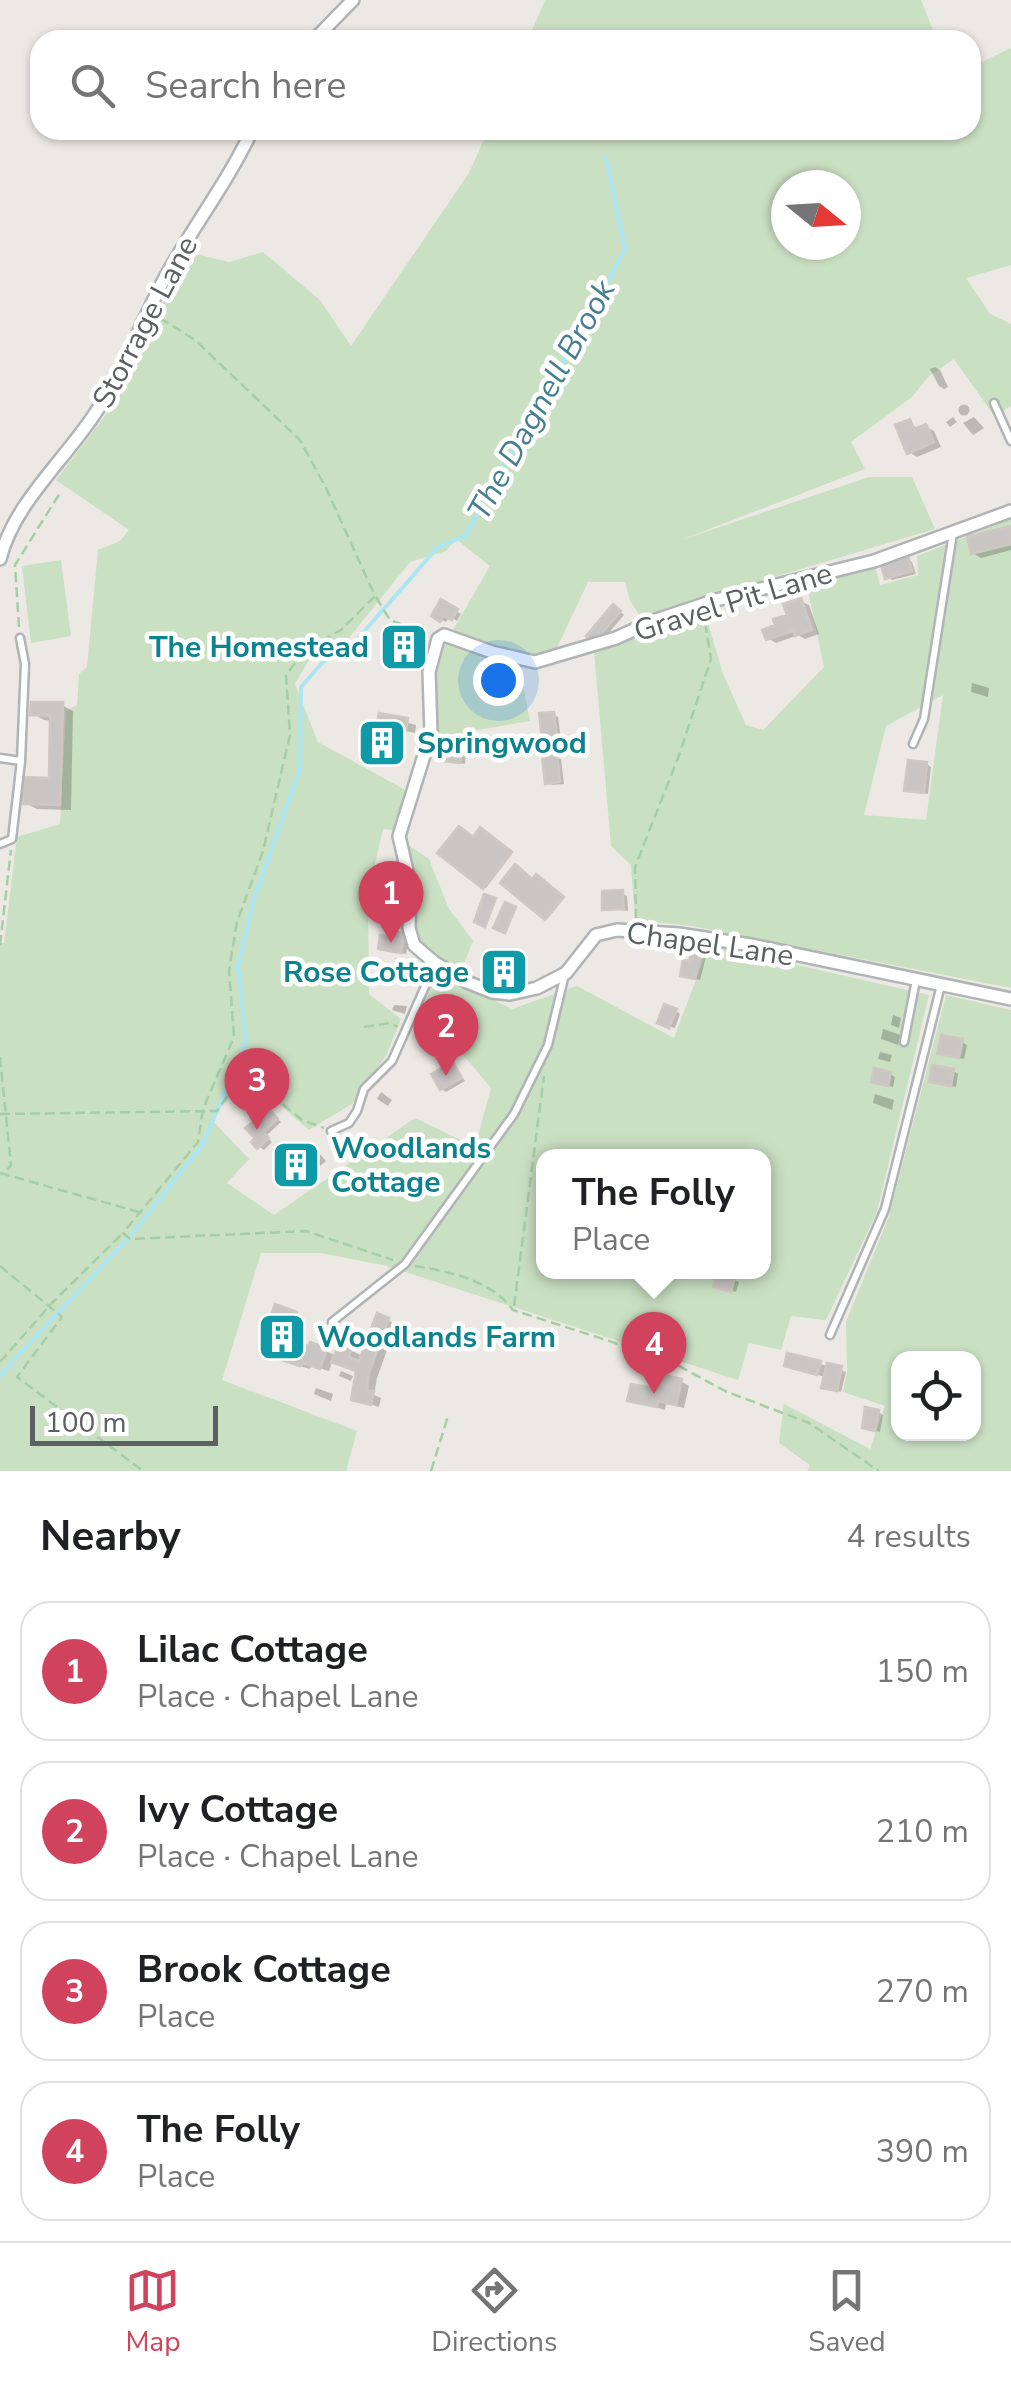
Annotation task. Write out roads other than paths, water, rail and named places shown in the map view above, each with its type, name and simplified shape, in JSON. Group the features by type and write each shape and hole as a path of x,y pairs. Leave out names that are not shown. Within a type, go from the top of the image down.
{"street":[{"path":"324,30 353,0"},
{"name":"Storrage Lane","path":"0,559 12,525 108,394 182,248 247,140"},
{"name":"Gravel Pit Lane","path":"435,964 414,946 409,928 410,884 399,836 431,733 429,672 438,639 444,635 454,637 492,652 535,662 616,638 703,604 874,560 1011,511"},
{"name":"Chapel Lane","path":"435,964 500,994 536,988 566,973 596,935 636,931 750,945 1011,999"}],"lane":[{"path":"994,402 1011,440"},
{"path":"913,744 924,719 953,532"},
{"path":"0,844 12,839 21,761 25,664 20,638"},
{"path":"0,758 21,761"},
{"path":"330,1131 348,1123 357,1111 364,1088 392,1061 435,964"},
{"path":"332,1322 406,1264 514,1114 548,1045 566,973"},
{"path":"904,1042 916,980"},
{"path":"830,1335 885,1209 941,985"}],"waterway":[{"name":"The Dagnell Brook","path":"0,1375 132,1234 203,1144 246,1042 238,966 253,901 300,769 301,687 323,662 347,651 438,547 465,536 625,250 606,157"}],"place":[{"name":"The Homestead","path":"404,647"},
{"name":"Springwood","path":"382,743"},
{"name":"Lilac Cottage","path":"391,943"},
{"name":"Rose Cottage","path":"504,972"},
{"name":"Ivy Cottage","path":"446,1076"},
{"name":"Brook Cottage","path":"257,1130"},
{"name":"Woodlands Cottage","path":"296,1165"},
{"name":"Woodlands Farm","path":"282,1337"},
{"name":"The Folly","path":"654,1394"}]}
